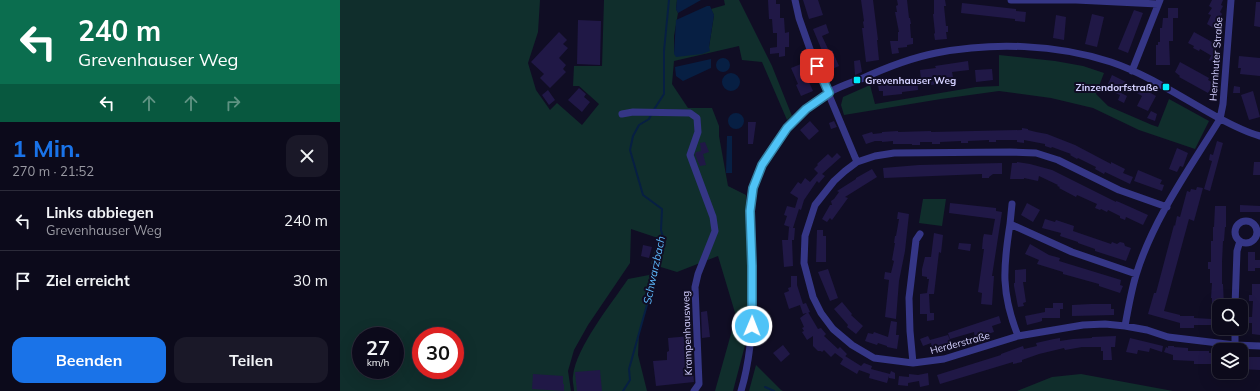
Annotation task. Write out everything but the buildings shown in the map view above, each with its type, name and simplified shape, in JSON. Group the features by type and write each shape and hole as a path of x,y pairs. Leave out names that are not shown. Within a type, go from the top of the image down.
{"street":[{"path":"795,0 799,18 811,52 857,162"},
{"path":"1011,0 1159,2 1132,71"},
{"name":"Herrnhuter Straße","path":"1220,119 1223,104 1231,0"},
{"path":"741,391 752,326 750,211 753,188 762,165 787,128 806,109 829,93 888,68 921,57 957,50 1008,47 1046,48 1101,59 1132,71 1166,87 1220,119 1247,132 1260,136"},
{"name":"Krampenhausweg","path":"622,114 633,112 690,113 697,118 698,132 690,155 713,217 715,231 698,274 695,287 699,384 694,391"},
{"path":"1125,326 1129,300 1136,274 1150,240 1167,207 1220,119"},
{"name":"Herderstraße","path":"1167,207 1119,190 1058,160 1036,153 894,153 875,156 857,162 834,181 815,205 805,236 804,263 813,297 821,314 833,329 852,345 874,358 913,363 944,359 1018,336 1083,325 1105,324 1147,330 1168,337 1212,343"},
{"path":"1012,204 1004,268 1004,284 1011,319 1018,336"},
{"path":"1010,224 1072,252 1136,274"},
{"path":"913,363 909,298 916,240 920,234"},
{"path":"1235,299 1237,251 1240,241"},
{"name":"Herderstraße","path":"1248,346 1260,346"}],"green space":[{"path":"340,0 540,0 538,32 528,63 536,90 550,110 557,103 582,125 599,104 579,86 573,86 574,66 602,66 604,0 677,0 676,9 678,13 674,36 674,53 709,47 714,15 711,9 725,5 724,0 739,0 772,66 792,116 787,120 762,62 742,60 739,46 674,61 672,84 688,108 712,108 719,126 719,136 728,186 746,195 749,265 749,330 733,391 715,391 736,316 718,256 677,272 651,264 658,238 631,229 630,263 588,325 574,350 568,371 571,391 340,391"},
{"path":"999,55 1055,61 1083,66 1104,73 1096,94 1108,106 1158,127 1169,99 1209,121 1195,149 1139,130 1093,108 1051,98 999,91 844,115 841,105 843,97 870,85 875,104 976,87 999,86"},
{"path":"923,199 946,199 942,226 919,223"},
{"path":"657,269 639,333 638,355 647,391 574,391 573,378 576,364 588,339 604,313 628,279 649,275"},
{"path":"756,365 781,390 783,391 749,391"},
{"path":"1081,374 1173,391 1017,391 1052,377"}],"water":[{"path":"677,0 701,0 678,13 676,9"},
{"path":"710,6 714,15 709,47 710,51 702,54 676,57 674,54 676,20"},
{"path":"720,58 726,58 730,62 730,68 726,72 720,72 716,68 716,62"},
{"path":"711,59 711,68 683,81 676,76 675,67"},
{"path":"731,73 737,76 740,82 737,88 731,91 725,88 722,82 725,76"},
{"path":"736,113 742,115 744,121 742,127 736,129 730,127 728,121 730,115"},
{"path":"727,136 732,136 732,173 726,173"}],"waterway":[{"name":"Schwarzbach","path":"653,111 664,94 664,51 669,0"},
{"name":"Schwarzbach","path":"623,391 630,380 629,369 652,287 663,237 661,230 662,209 643,195 630,150 633,136 639,125 649,119 651,115"},
{"path":"765,387 774,391"}],"place":[{"name":"Grevenhauser Weg","path":"857,80"},
{"name":"Zinzendorfstraße","path":"1166,87"}],"route":[{"path":"752,326 750,211 753,188 762,165 787,128 806,109 829,93 817,66"}]}
